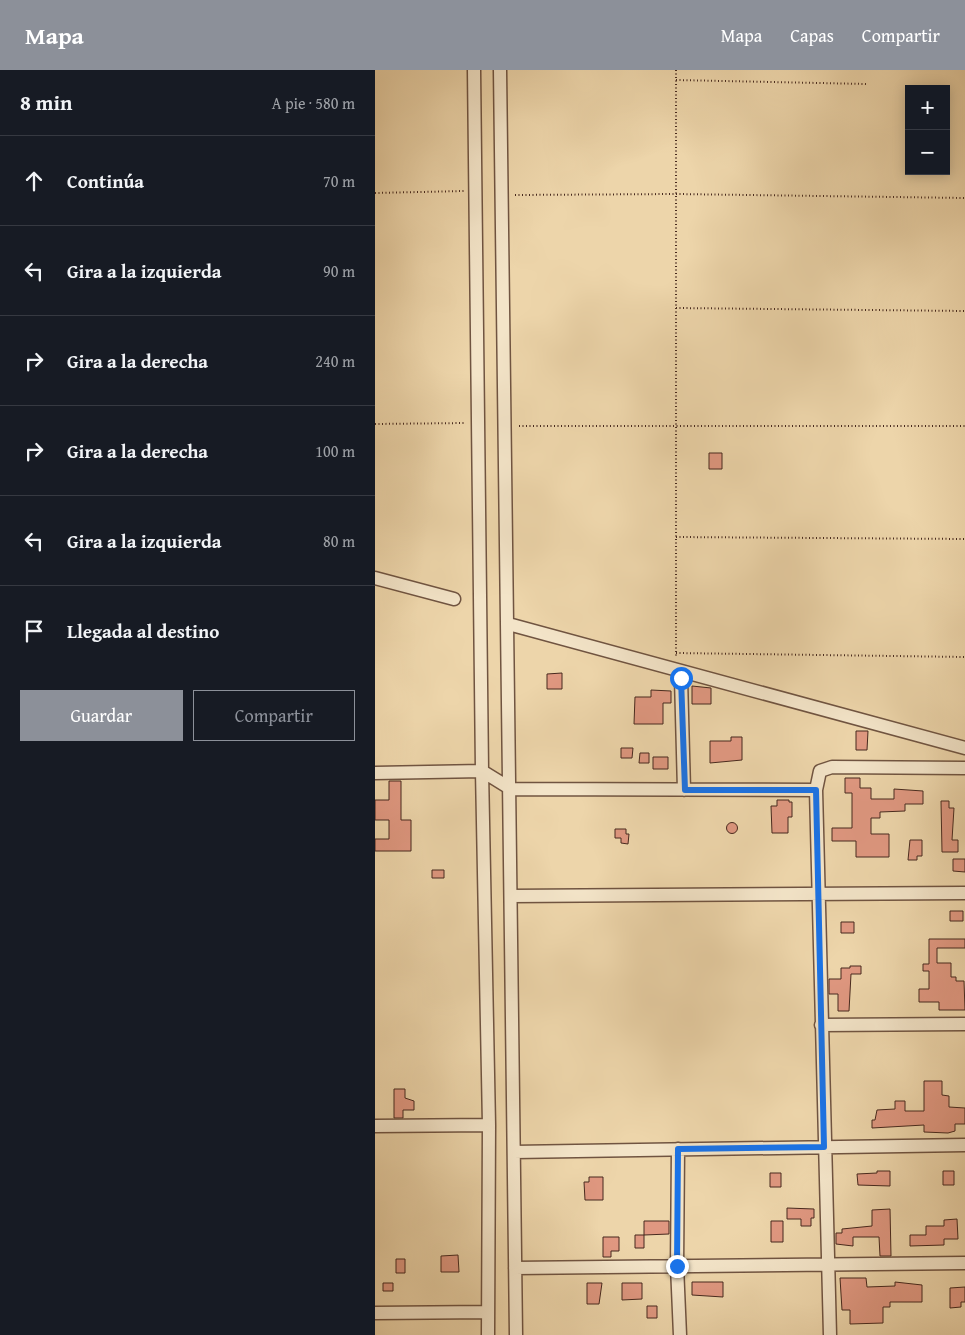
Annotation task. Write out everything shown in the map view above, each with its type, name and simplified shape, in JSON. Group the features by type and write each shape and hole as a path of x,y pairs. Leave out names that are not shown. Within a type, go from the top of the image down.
{"street":[{"path":"474,70 482,771 489,1125 488,1335"},
{"path":"500,70 516,1335"},
{"path":"375,578 454,599"},
{"path":"512,625 679,674 965,748"},
{"path":"679,674 685,790"},
{"path":"830,1335 816,790 820,771 832,767 965,768"},
{"path":"375,773 482,771 510,788 816,790"},
{"path":"511,896 965,892"},
{"path":"821,1025 965,1024"},
{"path":"375,1126 489,1125"},
{"path":"514,1152 965,1145"},
{"path":"678,1149 677,1266 680,1335"},
{"path":"515,1268 965,1263"},
{"path":"375,1312 488,1312"}],"path":[{"path":"676,70 676,653 679,674"},
{"path":"676,80 866,84"},
{"path":"375,193 464,192"},
{"path":"515,195 676,194 965,198"},
{"path":"676,308 965,311"},
{"path":"375,424 466,423"},
{"path":"519,426 965,426"},
{"path":"676,537 965,540"},
{"path":"676,653 965,657"}],"building":[{"path":"709,453 722,453 722,469 709,469"},
{"path":"562,673 562,689 547,689 547,674"},
{"path":"692,686 711,688 711,704 692,704"},
{"path":"651,690 671,691 671,703 663,703 663,724 634,724 635,697 651,697"},
{"path":"856,731 868,731 867,750 856,750"},
{"path":"731,737 742,737 742,760 710,763 710,741 731,741"},
{"path":"621,748 633,748 632,758 621,758"},
{"path":"640,753 649,753 649,763 639,763"},
{"path":"653,757 668,757 668,769 653,769"},
{"path":"845,778 860,778 860,788 871,788 871,799 894,799 894,789 923,791 923,804 905,804 905,811 880,812 880,818 871,818 871,834 889,834 889,857 856,857 856,841 832,841 832,828 852,828 852,793 845,793"},
{"path":"389,781 401,781 401,820 411,820 411,851 375,851 375,839 389,839 389,820 375,820 375,800 389,800"},
{"path":"777,800 789,800 789,802 792,802 792,817 788,817 788,833 772,833 771,806 777,806"},
{"path":"941,801 949,801 949,808 954,808 952,840 958,840 958,852 942,852"},
{"path":"730,823 734,823 737,828 736,832 730,833 727,830 727,826"},
{"path":"615,829 626,829 626,834 629,834 628,844 621,843 621,838 615,838"},
{"path":"910,840 922,840 922,856 917,856 917,860 908,860"},
{"path":"953,859 965,859 965,872 953,871"},
{"path":"432,870 444,870 444,878 432,878"},
{"path":"950,911 963,911 963,921 950,921"},
{"path":"841,922 854,922 854,933 841,933"},
{"path":"929,939 965,939 965,948 937,948 937,963 951,963 951,977 956,977 956,981 964,981 965,1010 939,1010 939,1002 919,1002 919,989 929,989 929,971 923,971 923,964 929,964"},
{"path":"850,966 861,966 861,974 851,974 849,1011 838,1011 838,994 829,994 829,979 841,979 841,968 850,968"},
{"path":"924,1081 942,1081 942,1095 949,1096 949,1107 965,1108 965,1124 955,1124 955,1131 948,1133 924,1132 924,1125 872,1128 872,1120 875,1120 877,1110 895,1109 895,1101 905,1101 905,1111 924,1111"},
{"path":"394,1089 405,1089 405,1098 414,1101 414,1110 403,1110 403,1118 394,1118"},
{"path":"877,1171 890,1171 890,1186 858,1185 857,1174 877,1173"},
{"path":"943,1171 954,1171 954,1185 943,1185"},
{"path":"770,1173 781,1173 781,1187 770,1187"},
{"path":"589,1177 603,1177 603,1200 585,1200 584,1182 589,1182"},
{"path":"787,1208 814,1209 814,1218 811,1218 811,1226 801,1226 801,1219 787,1219"},
{"path":"890,1209 891,1256 880,1256 879,1237 853,1237 853,1246 836,1244 836,1233 842,1233 842,1229 872,1226 872,1210"},
{"path":"957,1219 958,1239 944,1239 944,1245 910,1246 910,1235 926,1235 926,1226 944,1226 944,1220"},
{"path":"644,1221 669,1221 669,1234 644,1235"},
{"path":"771,1221 783,1221 783,1242 771,1242"},
{"path":"635,1235 644,1235 644,1248 635,1248"},
{"path":"603,1237 619,1237 619,1251 611,1251 611,1257 603,1257"},
{"path":"458,1255 459,1272 441,1272 441,1256"},
{"path":"396,1259 405,1259 405,1273 396,1273"},
{"path":"840,1278 866,1278 867,1287 895,1286 895,1282 922,1285 922,1302 890,1302 890,1307 883,1307 883,1323 850,1324 850,1310 842,1310"},
{"path":"692,1282 723,1282 723,1297 692,1295"},
{"path":"383,1283 393,1283 393,1291 383,1291"},
{"path":"587,1283 602,1283 599,1304 587,1304"},
{"path":"622,1283 642,1283 642,1299 622,1300"},
{"path":"965,1287 965,1302 961,1302 961,1307 950,1308 950,1288"},
{"path":"647,1306 657,1306 657,1318 647,1318"}],"route":[{"path":"677,1266 678,1149 824,1147 816,790 685,790 681,678"}]}
